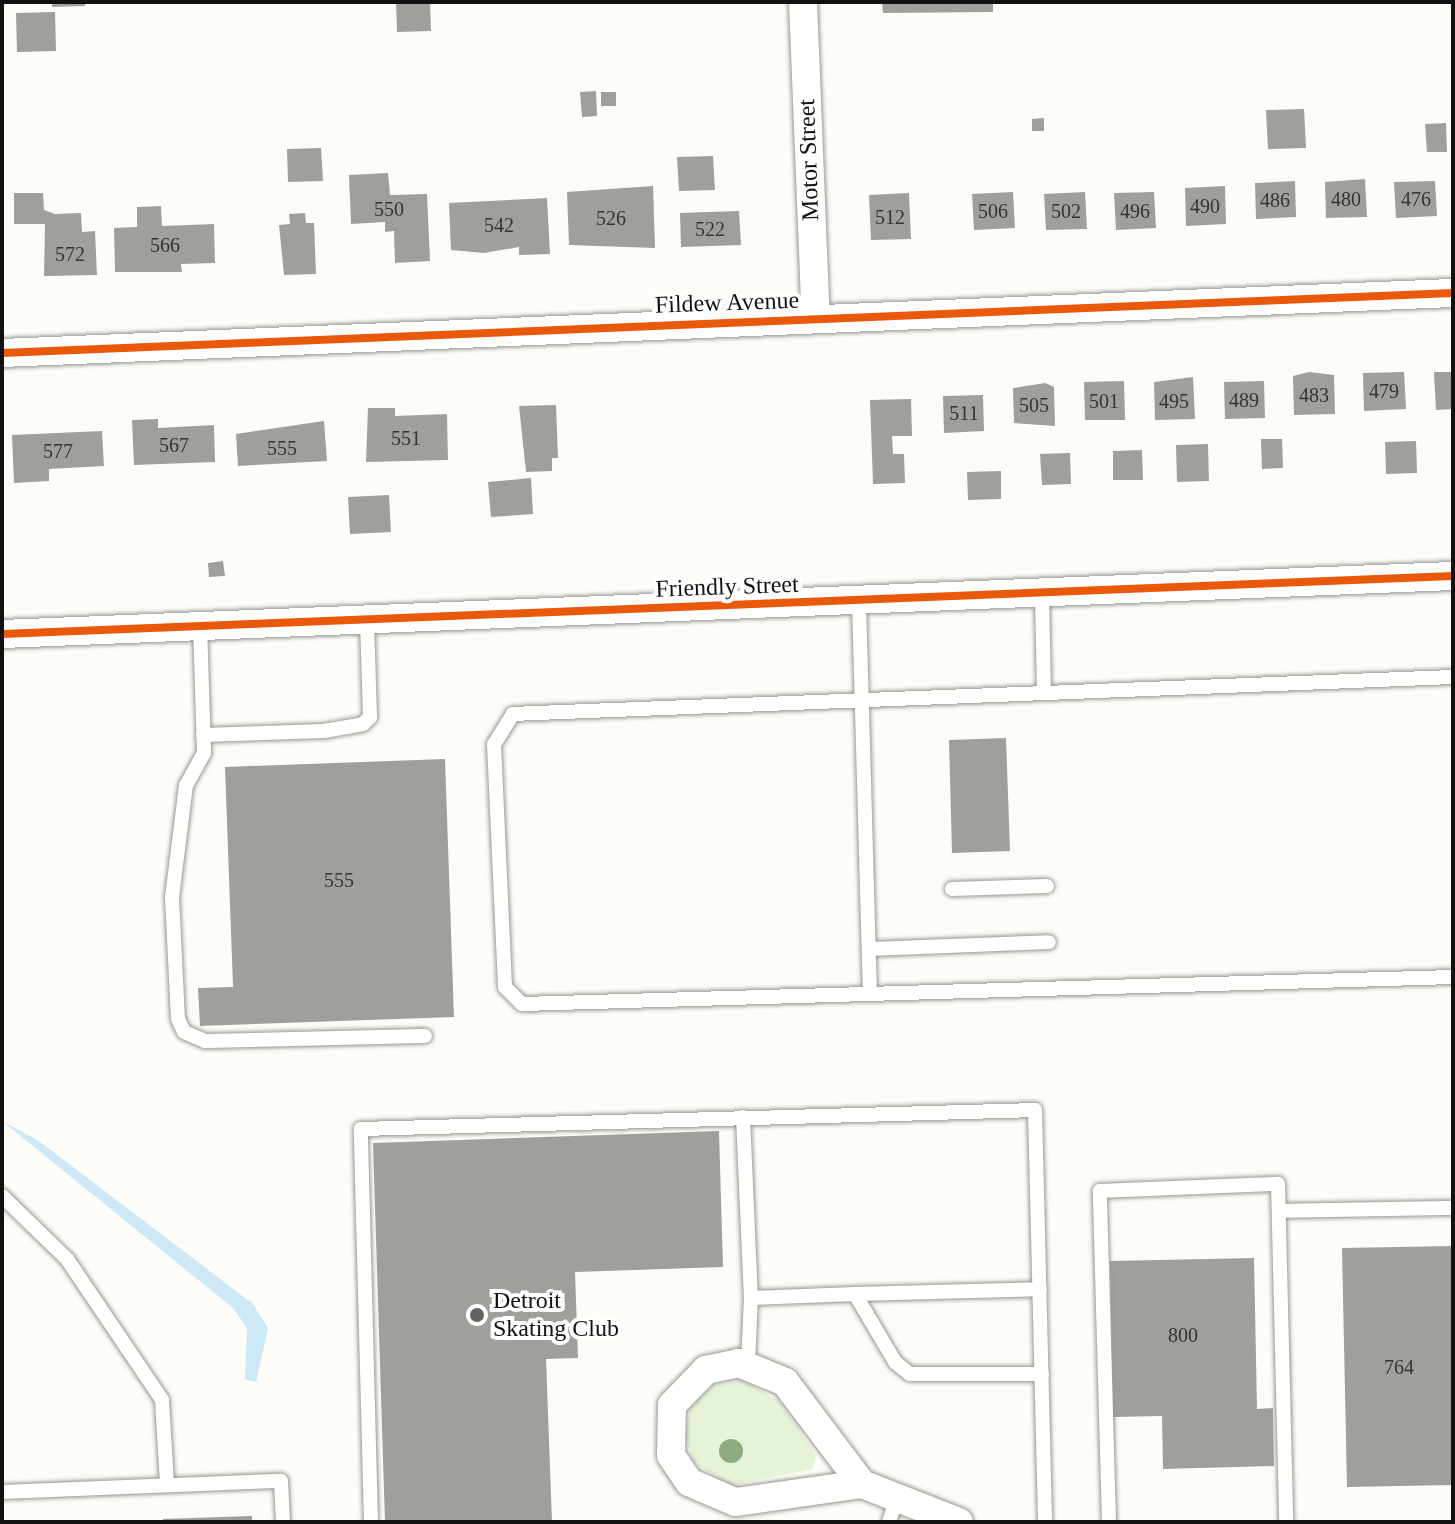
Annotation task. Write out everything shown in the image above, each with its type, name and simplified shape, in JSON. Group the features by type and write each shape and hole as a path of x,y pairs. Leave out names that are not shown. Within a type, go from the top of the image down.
{"street":[{"name":"Motor Street","path":"803,2 816,319"},
{"name":"Fildew Avenue","path":"2,353 1453,293"},
{"name":"Friendly Street","path":"2,634 200,624 1042,596 1453,576"},
{"path":"862,1484 735,1502 689,1482 667,1438 672,1405 706,1370 748,1363 785,1382 862,1484 893,1510 959,1522"}],"lane":[{"path":"1042,596 1044,689"},
{"path":"859,602 870,994"},
{"path":"203,735 324,731 363,724 370,717 367,620"},
{"path":"200,624 204,753 186,785 172,897 184,1032 205,1041 425,1036"},
{"path":"1453,677 1044,689 513,714 494,744 505,987 522,1004 1453,977"},
{"path":"952,889 1047,886"},
{"path":"870,949 1049,942"},
{"path":"371,1522 361,1129 1035,1110 1045,1522"},
{"path":"743,1117 751,1298 748,1363"},
{"path":"1109,1522 1100,1191 1278,1184 1286,1522"},
{"path":"2,1196 67,1259 162,1400 167,1485"},
{"path":"1280,1211 1453,1208"},
{"path":"751,1298 1040,1289"},
{"path":"855,1294 905,1372 1042,1374"},
{"path":"2,1492 281,1481 283,1522"}],"green space":[{"path":"742,1380 780,1402 816,1455 813,1469 732,1485 694,1463 685,1436 691,1406 713,1386"}],"water":[{"path":"2,1121 39,1141 253,1304 268,1328 256,1382 245,1379 247,1328 233,1308"}],"building":[{"path":"52,2 85,2 85,6 52,7"},
{"path":"396,2 430,2 431,31 397,32"},
{"path":"882,2 993,2 993,12 883,13"},
{"path":"55,12 56,51 17,52 16,13"},
{"path":"596,91 597,116 582,117 580,92"},
{"path":"601,92 616,92 616,106 601,106"},
{"path":"1304,109 1306,148 1268,149 1266,110"},
{"path":"1044,118 1044,131 1032,131 1032,119"},
{"path":"1446,123 1447,152 1427,152 1425,124"},
{"path":"321,148 323,181 288,182 287,149"},
{"path":"713,156 715,190 679,191 677,157"},
{"path":"388,173 390,195 427,194 430,261 395,263 394,231 385,232 385,222 351,224 349,175"},
{"path":"1365,179 1367,217 1326,218 1325,182"},
{"path":"1295,181 1296,217 1256,219 1255,183"},
{"path":"1435,181 1437,216 1396,218 1394,182"},
{"path":"653,186 655,248 569,245 567,192"},
{"path":"1225,186 1226,224 1186,226 1185,188"},
{"path":"1013,192 1015,228 974,230 972,194"},
{"path":"1085,192 1087,229 1046,230 1044,194"},
{"path":"1154,192 1156,228 1116,230 1114,193"},
{"path":"14,193 43,193 44,210 55,214 81,213 82,232 95,231 97,275 44,276 45,224 14,224"},
{"path":"909,193 911,239 871,240 869,195"},
{"path":"547,198 550,254 519,255 519,247 484,253 451,250 449,203"},
{"path":"161,206 162,226 214,224 215,263 181,264 182,272 115,272 114,228 137,227 137,207"},
{"path":"739,211 741,245 681,247 680,213"},
{"path":"305,213 306,223 314,223 316,274 284,275 279,225 290,224 289,214"},
{"path":"1309,372 1334,375 1335,414 1294,415 1293,376"},
{"path":"1404,372 1406,409 1364,411 1363,373"},
{"path":"1434,372 1453,372 1453,409 1436,410"},
{"path":"1193,377 1195,419 1155,420 1154,382"},
{"path":"1124,381 1125,420 1085,420 1084,382"},
{"path":"1264,381 1265,418 1225,419 1224,382"},
{"path":"1045,383 1054,387 1055,426 1014,423 1013,388"},
{"path":"983,395 984,431 944,433 943,396"},
{"path":"911,399 912,436 892,436 893,454 904,454 905,483 873,484 870,400"},
{"path":"556,405 558,458 552,458 552,471 526,472 519,406"},
{"path":"368,408 395,408 395,416 447,414 448,460 366,462"},
{"path":"158,419 158,428 214,425 215,462 134,465 132,420"},
{"path":"324,421 327,461 238,466 236,434"},
{"path":"102,431 104,466 49,469 49,481 14,483 12,435"},
{"path":"1261,439 1282,439 1283,468 1262,469"},
{"path":"1416,441 1417,473 1386,474 1385,442"},
{"path":"1208,444 1209,481 1177,482 1176,445"},
{"path":"1142,450 1143,480 1113,480 1113,451"},
{"path":"1070,453 1071,484 1042,485 1040,454"},
{"path":"1001,471 1001,499 968,500 967,472"},
{"path":"531,478 533,514 491,517 488,482"},
{"path":"389,495 391,532 350,534 348,497"},
{"path":"223,561 225,576 209,577 208,563"},
{"path":"1006,738 1010,851 952,853 949,740"},
{"path":"445,759 454,1017 200,1026 198,988 233,987 225,767"},
{"name":"Detroit Skating Club","path":"719,1131 723,1267 575,1272 578,1358 546,1359 552,1522 385,1522 373,1143"},
{"path":"1453,1246 1453,1485 1347,1487 1342,1248"},
{"path":"1254,1258 1257,1409 1273,1408 1274,1466 1163,1469 1162,1416 1113,1417 1110,1261"},
{"path":"252,1516 252,1522 163,1522 163,1519"}],"cycle path":[{"path":"2,353 1453,293"},
{"path":"2,634 1453,576"}],"place":[{"name":"Detroit Skating Club","path":"477,1315"}]}
